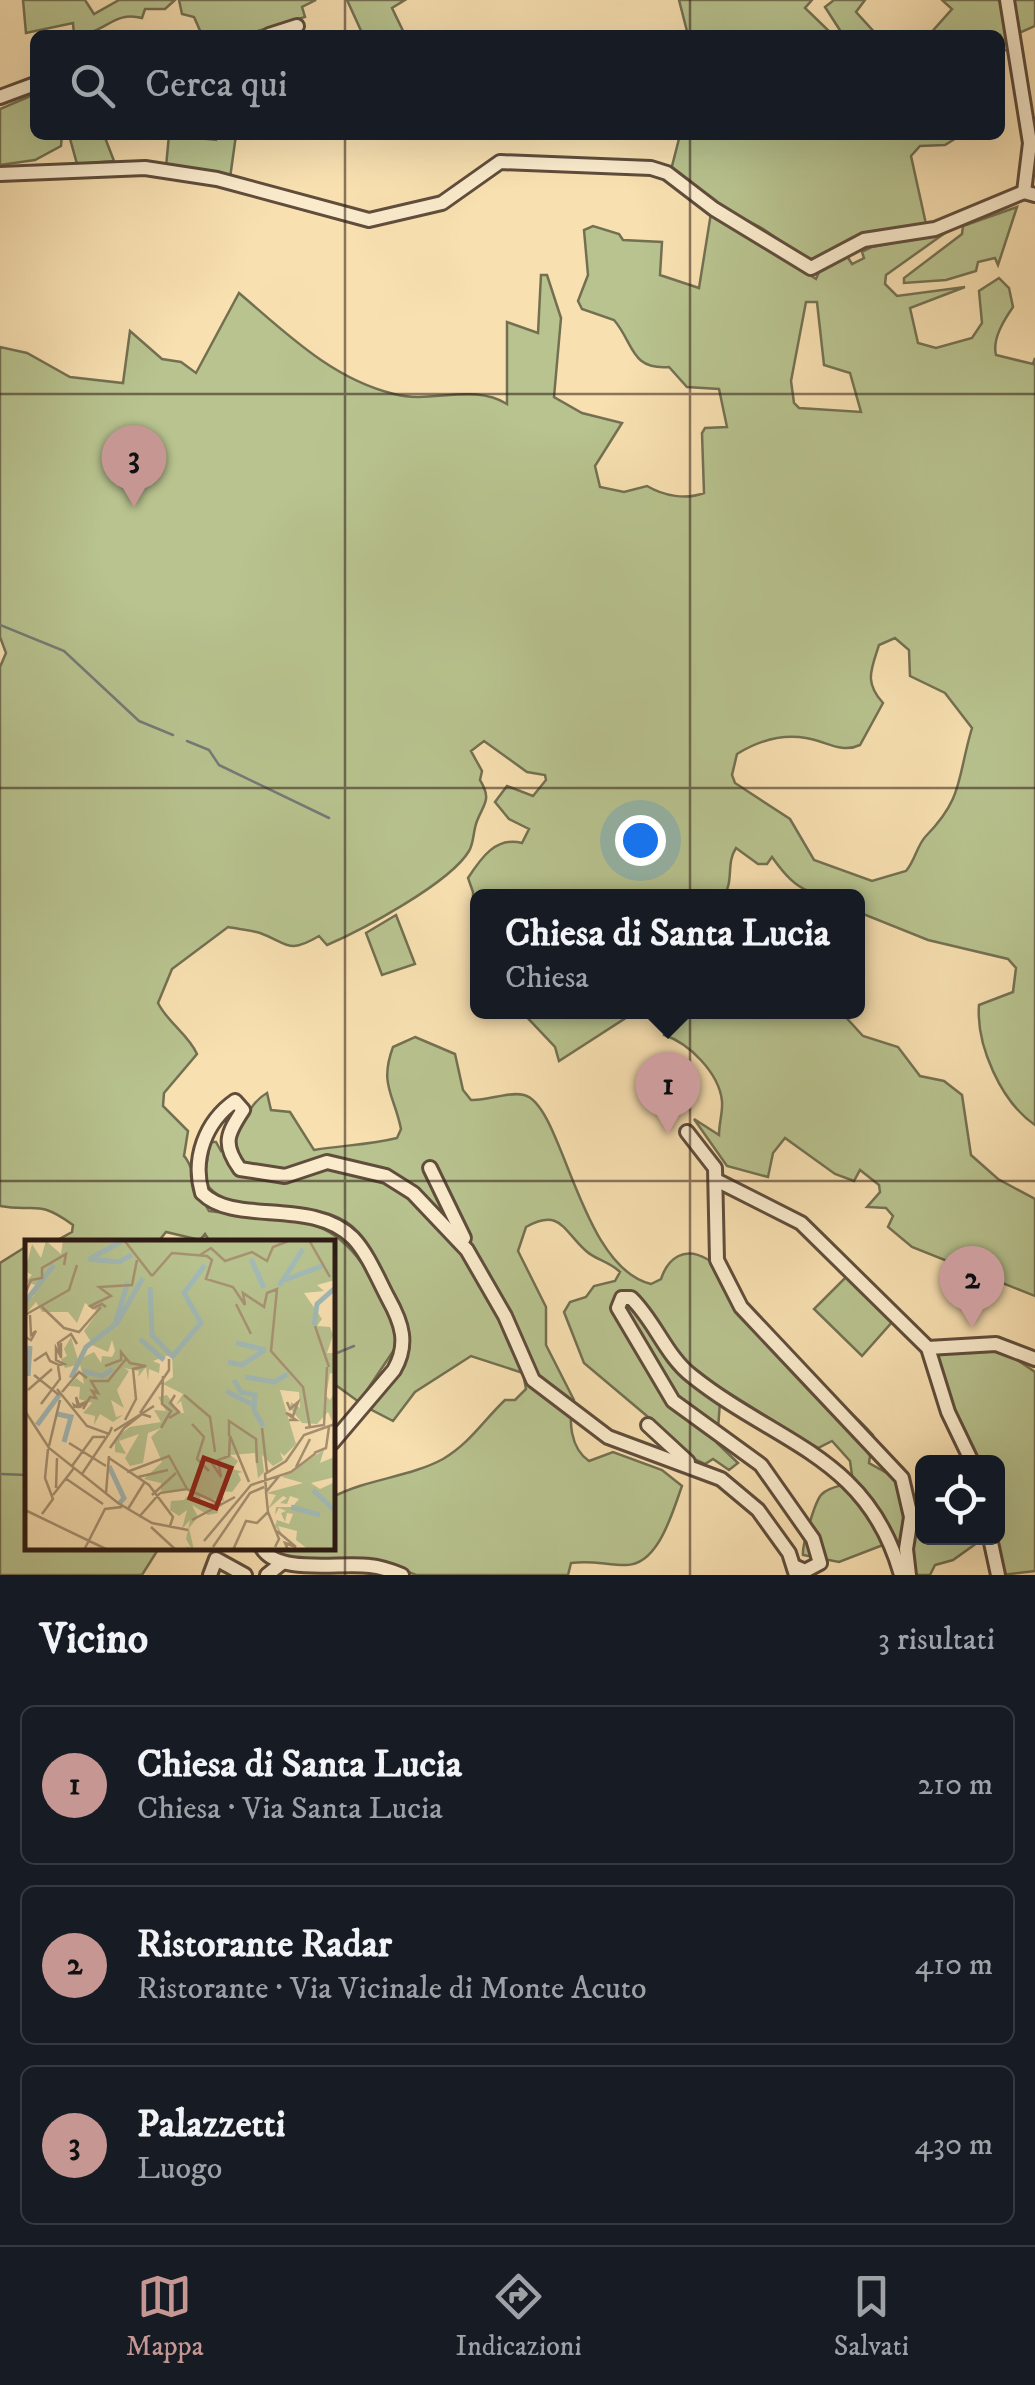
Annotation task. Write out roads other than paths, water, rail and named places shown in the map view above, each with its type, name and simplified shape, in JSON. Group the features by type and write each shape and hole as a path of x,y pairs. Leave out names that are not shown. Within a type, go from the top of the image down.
{"street":[{"path":"0,174 145,168 217,178 369,220 442,203 500,162 650,168 667,173 714,209 757,231 804,268 812,268 864,240 936,229 1030,194 1033,141 1006,0"},
{"path":"285,30 297,26"},
{"path":"0,97 30,86"},
{"path":"335,1440 368,1406 401,1358 404,1343 394,1308 353,1238 331,1224 284,1210 227,1208 202,1194 198,1166 212,1123 232,1102 239,1102 243,1110 228,1132 226,1144 240,1169 285,1176 327,1162 386,1176 440,1218 468,1250"},
{"path":"687,1132 712,1162 716,1180 717,1260 741,1307 902,1478 911,1517 906,1550 909,1575"},
{"path":"430,1168 468,1250 506,1316 533,1380 608,1437 649,1455 690,1464 721,1479 758,1510 796,1571 820,1563 813,1538 760,1465 673,1401 618,1308 622,1298 631,1298 688,1374 836,1468 881,1521 900,1575"},
{"path":"716,1180 812,1232 928,1348 948,1412 969,1455"},
{"path":"928,1348 996,1344 1035,1358"},
{"path":"648,1425 690,1464"},
{"path":"992,1545 998,1575"},
{"path":"263,1550 266,1556 282,1563 308,1569 370,1566 402,1575"},
{"path":"210,1575 216,1559 245,1575"},
{"path":"268,1575 282,1563"}],"waterway":[{"path":"0,625 64,651 139,721 173,735"},
{"path":"187,741 209,750 219,765 329,818"},
{"path":"335,1354 354,1346"},
{"path":"0,1474 25,1475"}],"place":[{"name":"Palazzetti","path":"134,507"},
{"name":"Chiesa di Santa Lucia","path":"668,1134"},
{"name":"Ristorante Radar","path":"972,1328"}]}
